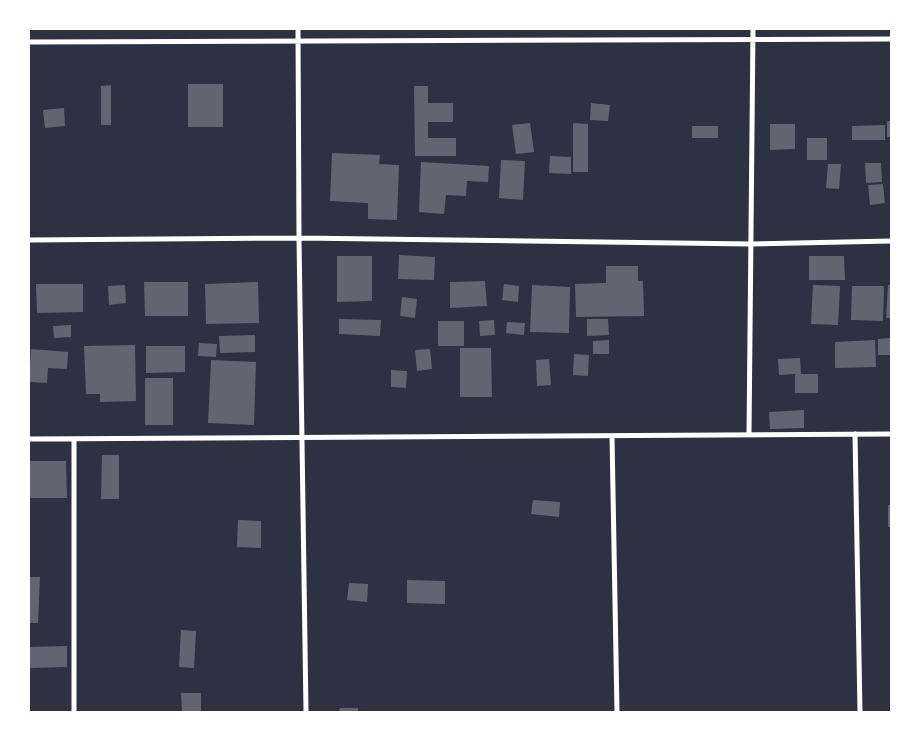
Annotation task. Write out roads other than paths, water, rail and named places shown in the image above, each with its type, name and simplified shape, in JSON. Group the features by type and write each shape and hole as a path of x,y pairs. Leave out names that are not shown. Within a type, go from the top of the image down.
{"street":[{"path":"298,29 306,712"},
{"path":"750,435 753,29"},
{"path":"29,42 891,39"},
{"path":"29,240 299,238 751,244 891,241"},
{"path":"855,434 860,712"},
{"path":"29,439 891,434"},
{"path":"612,436 617,712"},
{"path":"74,439 74,712"}]}
